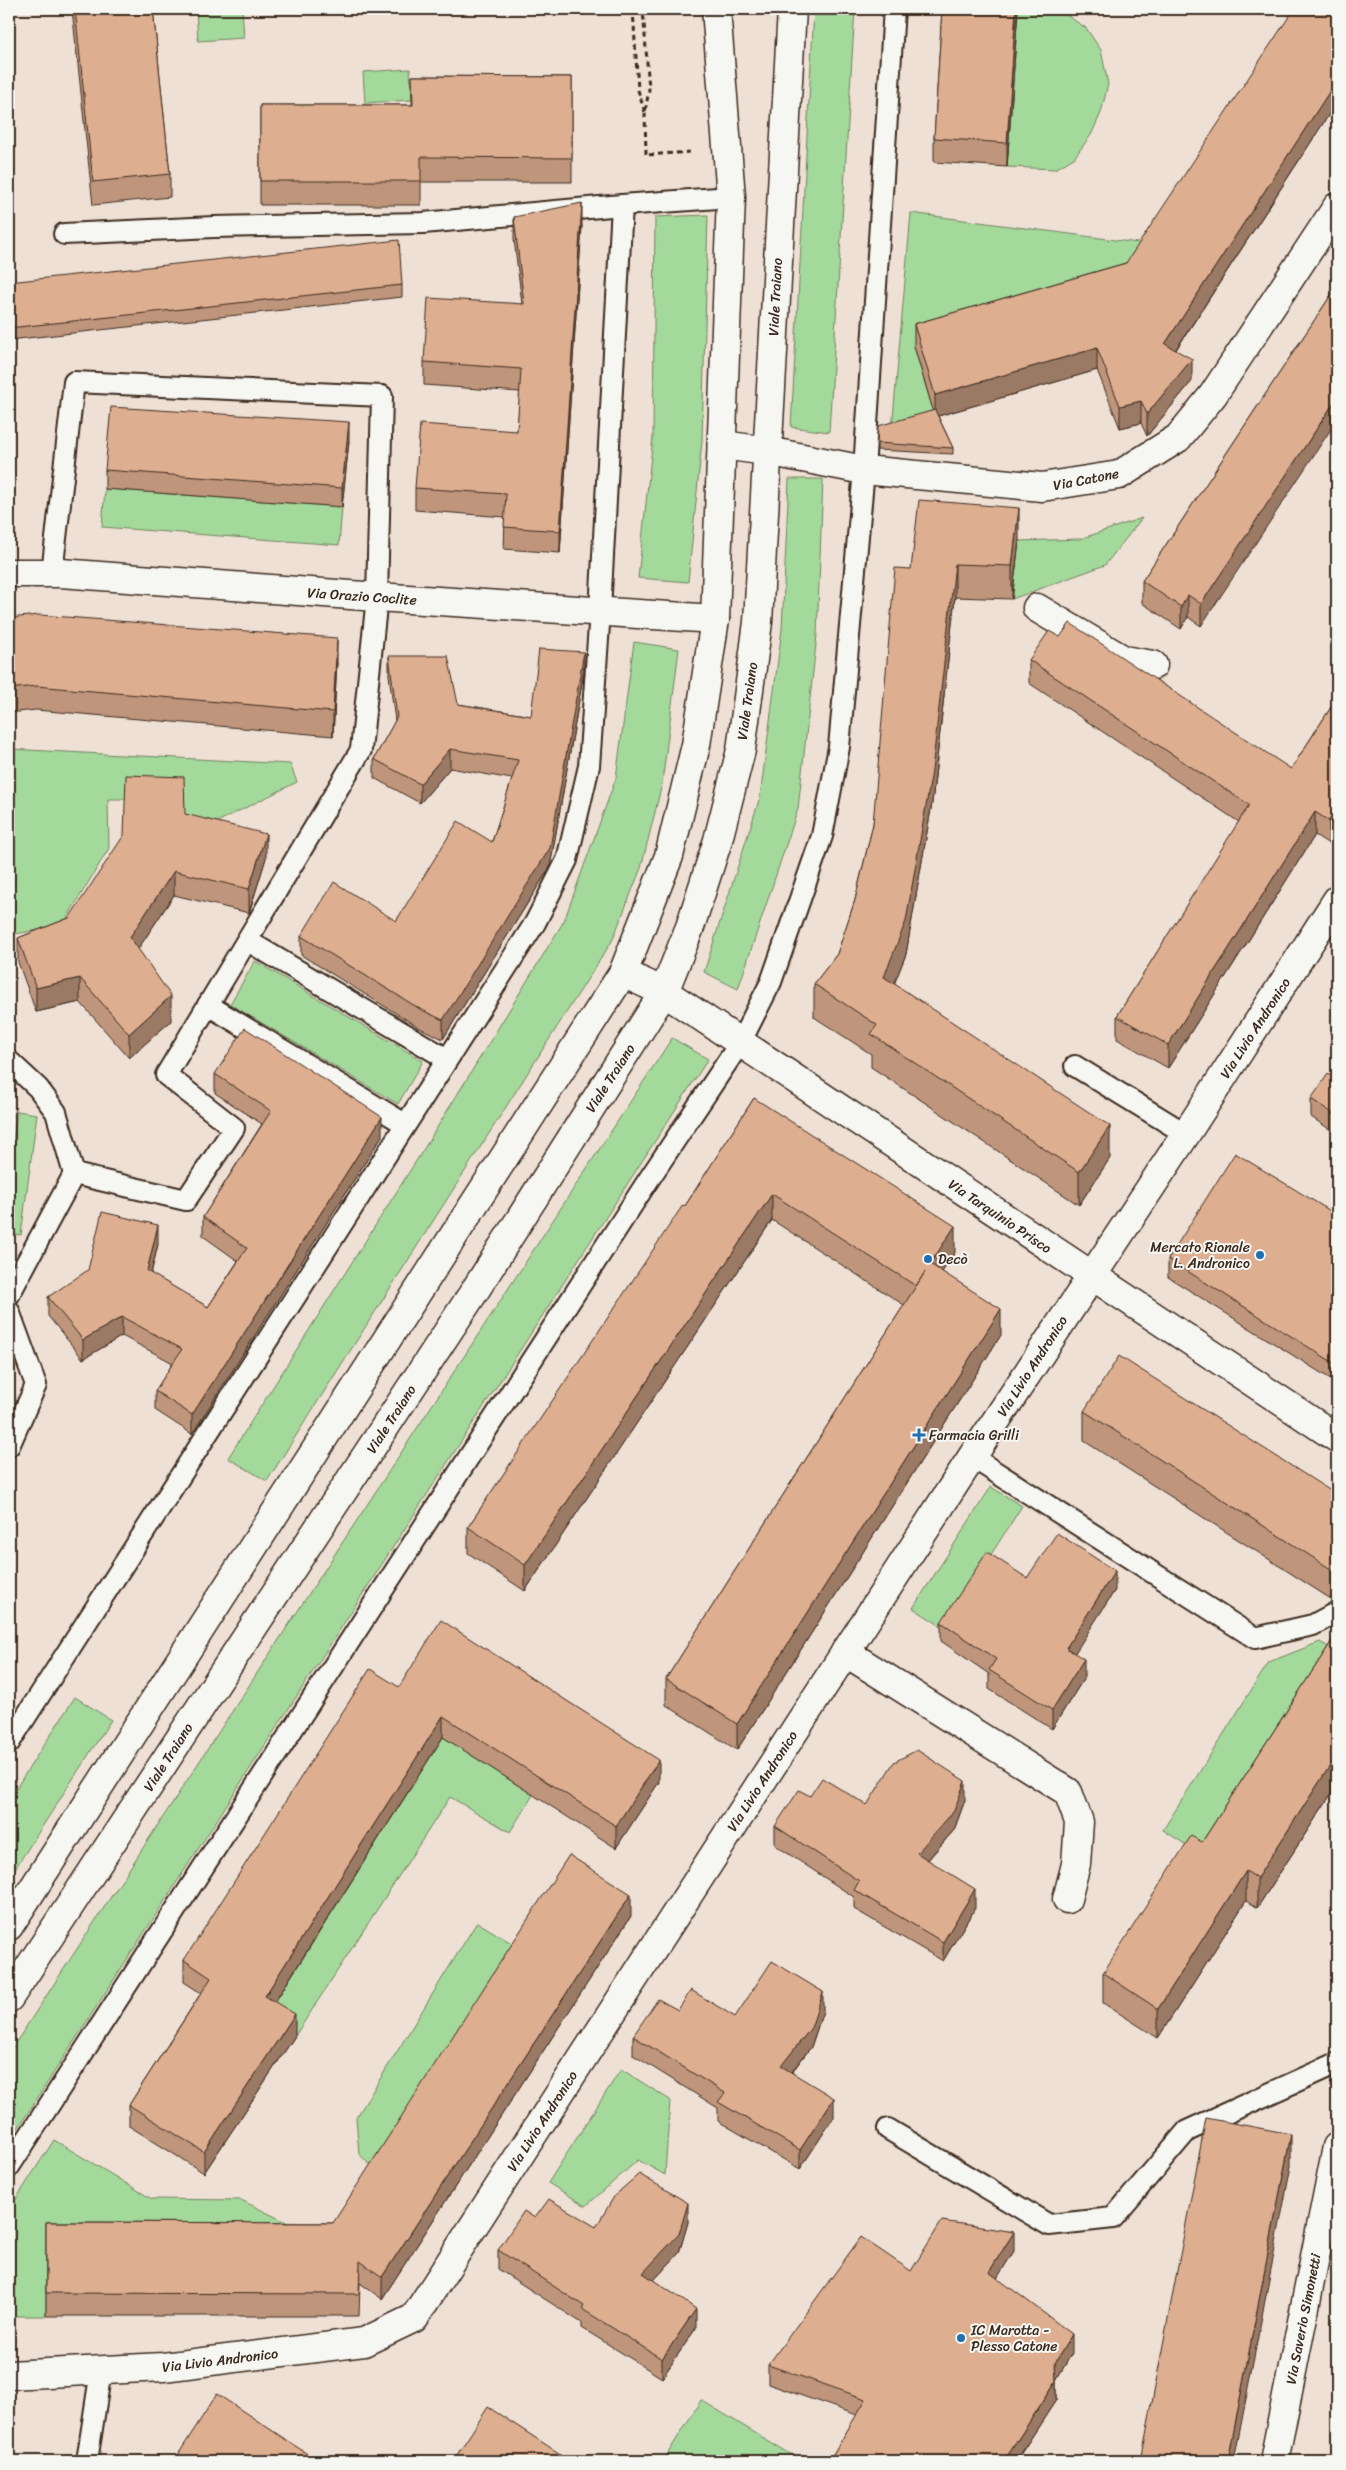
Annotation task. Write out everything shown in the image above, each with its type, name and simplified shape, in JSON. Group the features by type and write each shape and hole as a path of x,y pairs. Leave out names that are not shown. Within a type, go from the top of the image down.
{"street":[{"path":"9,1926 623,973 669,856 696,745 714,619 731,197 716,9"},
{"name":"Viale Traiano","path":"12,1985 474,1292 664,992 690,927 718,840 741,750 758,622 792,9"},
{"name":"Via Catone","path":"722,445 767,451 864,470 1042,487 1118,475 1178,438 1207,403 1337,207"},
{"name":"Via Orazio Coclite","path":"9,573 52,573 758,622"},
{"path":"1037,608 1124,660 1153,665"},
{"name":"Via Livio Andronico","path":"9,2375 163,2367 364,2342 414,2318 845,1652 1186,1134 1337,900"},
{"name":"Via Tarquinio Prisco","path":"623,973 664,992 1091,1277 1337,1438"},
{"path":"845,1652 1068,1792 1079,1822 1076,1864 1067,1899"},
{"name":"Via Saverio Simonetti","path":"1274,2461 1337,2147"}],"lane":[{"path":"9,2167 638,1196 740,1043 771,982 822,836 839,747 864,470 894,9"},
{"path":"64,234 214,226 423,223 731,197"},
{"path":"9,1743 534,923 567,860 589,766 600,611 622,205"},
{"path":"52,573 74,382 382,396 377,597 361,750 166,1075 234,1128 186,1200 74,1174"},
{"path":"248,941 447,1059"},
{"path":"208,1005 405,1124"},
{"path":"9,1061 38,1088 56,1112 74,1174 9,1295"},
{"path":"1075,1066 1186,1134"},
{"path":"9,1311 36,1384 9,1446"},
{"path":"972,1457 1255,1638 1313,1625 1337,1612"},
{"path":"888,2129 1049,2225 1113,2218 1187,2131 1337,2062"},
{"path":"87,2461 101,2370"}],"path":[{"path":"633,9 638,90 645,113"},
{"path":"644,9 649,89 645,113 646,155 693,152"}],"green space":[{"path":"196,9 242,9 244,38 198,41"},
{"path":"814,9 855,9 829,432 791,427"},
{"path":"1017,9 1057,9 1086,28 1101,50 1108,84 1101,113 1091,135 1074,158 1055,169 1007,167"},
{"path":"410,69 412,100 365,103 363,72"},
{"path":"911,213 1153,245 1126,285 914,347 935,417 892,429"},
{"path":"708,215 702,441 688,582 638,578 653,437 655,217"},
{"path":"789,479 823,479 817,635 798,809 738,989 704,972 760,797 782,629"},
{"path":"105,489 342,507 339,545 102,527"},
{"path":"1142,518 1105,565 1012,599 1019,541 1080,539"},
{"path":"634,642 679,649 662,784 641,868 612,941 267,1481 228,1458 425,1147 564,921 616,778"},
{"path":"9,749 290,764 297,782 185,838 126,799 108,799 109,848 62,926 9,935"},
{"path":"255,961 423,1061 398,1104 230,1004"},
{"path":"672,1038 708,1059 9,2142 9,2053"},
{"path":"17,1111 37,1114 21,1235 9,1233 9,1171"},
{"path":"991,1487 1022,1506 944,1628 913,1608"},
{"path":"1320,1642 1337,1652 1210,1860 1163,1830 1269,1662"},
{"path":"75,1697 111,1720 9,1878 9,1799"},
{"path":"443,1737 533,1795 510,1832 450,1797 295,2036 265,2017"},
{"path":"477,1922 523,1950 379,2173 359,2154 356,2118"},
{"path":"621,2069 670,2100 665,2175 638,2160 586,2206 548,2183"},
{"path":"54,2140 152,2199 241,2200 333,2245 46,2245 46,2316 9,2316 9,2210"},
{"path":"701,2400 801,2461 663,2461"}],"building":[{"path":"75,9 153,9 170,174 93,182"},
{"path":"942,9 1016,9 1007,143 934,138"},
{"path":"1294,9 1337,9 1337,80 1165,344 1192,359 1147,414 1141,401 1120,406 1097,348 935,395 914,324 1126,263"},
{"path":"412,76 572,77 572,158 421,157 421,181 260,181 260,105 413,105"},
{"path":"582,203 560,531 504,527 506,494 415,488 420,424 517,431 521,369 424,362 428,298 524,304 514,217"},
{"path":"399,240 402,285 9,328 9,282"},
{"path":"1337,286 1337,398 1201,604 1188,595 1181,607 1142,581"},
{"path":"111,407 349,422 342,488 105,470"},
{"path":"935,410 953,448 877,443 878,426"},
{"path":"919,500 1019,508 1012,566 955,564 932,771 906,921 884,977 1110,1126 1079,1172 871,1034 877,1025 814,984 837,954 855,900 873,824 895,568 911,569"},
{"path":"40,615 337,638 333,712 36,686 9,689 9,618"},
{"path":"1070,623 1291,769 1337,698 1337,807 1329,821 1315,812 1168,1045 1117,1016 1249,805 1029,660 1049,631 1060,637"},
{"path":"539,649 584,652 550,848 443,1020 420,1009 301,936 334,882 396,921 458,821 492,842 518,760 450,749 420,784 374,759 397,717 389,656 448,656 458,704 531,716"},
{"path":"126,775 184,777 185,814 266,834 249,889 174,871 130,937 171,996 129,1034 80,978 36,988 18,938 69,918 124,835"},
{"path":"245,1028 382,1117 192,1415 155,1391 182,1349 122,1317 83,1340 48,1297 88,1270 102,1212 158,1225 147,1271 208,1307 247,1248 203,1217 271,1111 215,1074"},
{"path":"1328,1074 1337,1080 1337,1116 1311,1099"},
{"path":"754,1098 955,1226 930,1264 1001,1309 737,1724 666,1679 925,1272 916,1286 772,1194 525,1565 468,1527 683,1205 685,1206"},
{"name":"Mercato Rionale L. Andronico","path":"1235,1153 1337,1215 1337,1365 1168,1259"},
{"path":"1119,1356 1337,1495 1337,1571 1334,1571 1084,1411"},
{"path":"1057,1533 1115,1571 1066,1648 1084,1659 1052,1710 989,1670 996,1659 941,1622 987,1552 1027,1578"},
{"path":"441,1620 659,1760 616,1826 443,1716 265,1996 295,2014 204,2152 129,2105 211,1978 184,1960 370,1669 399,1687"},
{"path":"1337,1633 1337,1755 1257,1878 1246,1871 1158,2009 1103,1973 1191,1836 1202,1842"},
{"path":"917,1750 965,1781 954,1811 917,1853 975,1889 943,1942 854,1890 859,1881 775,1826 799,1790 810,1796 822,1778 867,1805 894,1762"},
{"path":"569,1855 631,1894 382,2277 360,2261 359,2294 46,2293 46,2222 333,2223"},
{"path":"772,1961 823,1992 811,2028 781,2066 834,2098 800,2150 718,2102 725,2093 633,2036 658,1999 678,2010 691,1990 735,2017"},
{"path":"1206,2118 1291,2134 1228,2461 1141,2461"},
{"path":"639,2174 688,2203 679,2234 643,2273 696,2309 662,2359 582,2309 584,2306 498,2250 524,2211 535,2218 549,2199 596,2227 615,2195"},
{"name":"IC Marotta - Plesso Catone","path":"942,2221 1014,2232 989,2272 1072,2334 1055,2363 1056,2381 1004,2461 829,2461 866,2399 768,2365 861,2237 911,2271"},
{"path":"217,2394 318,2461 174,2461"},
{"path":"488,2407 571,2461 453,2461"},
{"path":"9,2452 23,2461 9,2461"}],"place":[{"name":"Mercato Rionale L. Andronico","path":"1260,1255"},
{"name":"Decò","path":"928,1259"},
{"name":"Farmacia Grilli","path":"919,1435"},
{"name":"IC Marotta - Plesso Catone","path":"961,2338"}]}
